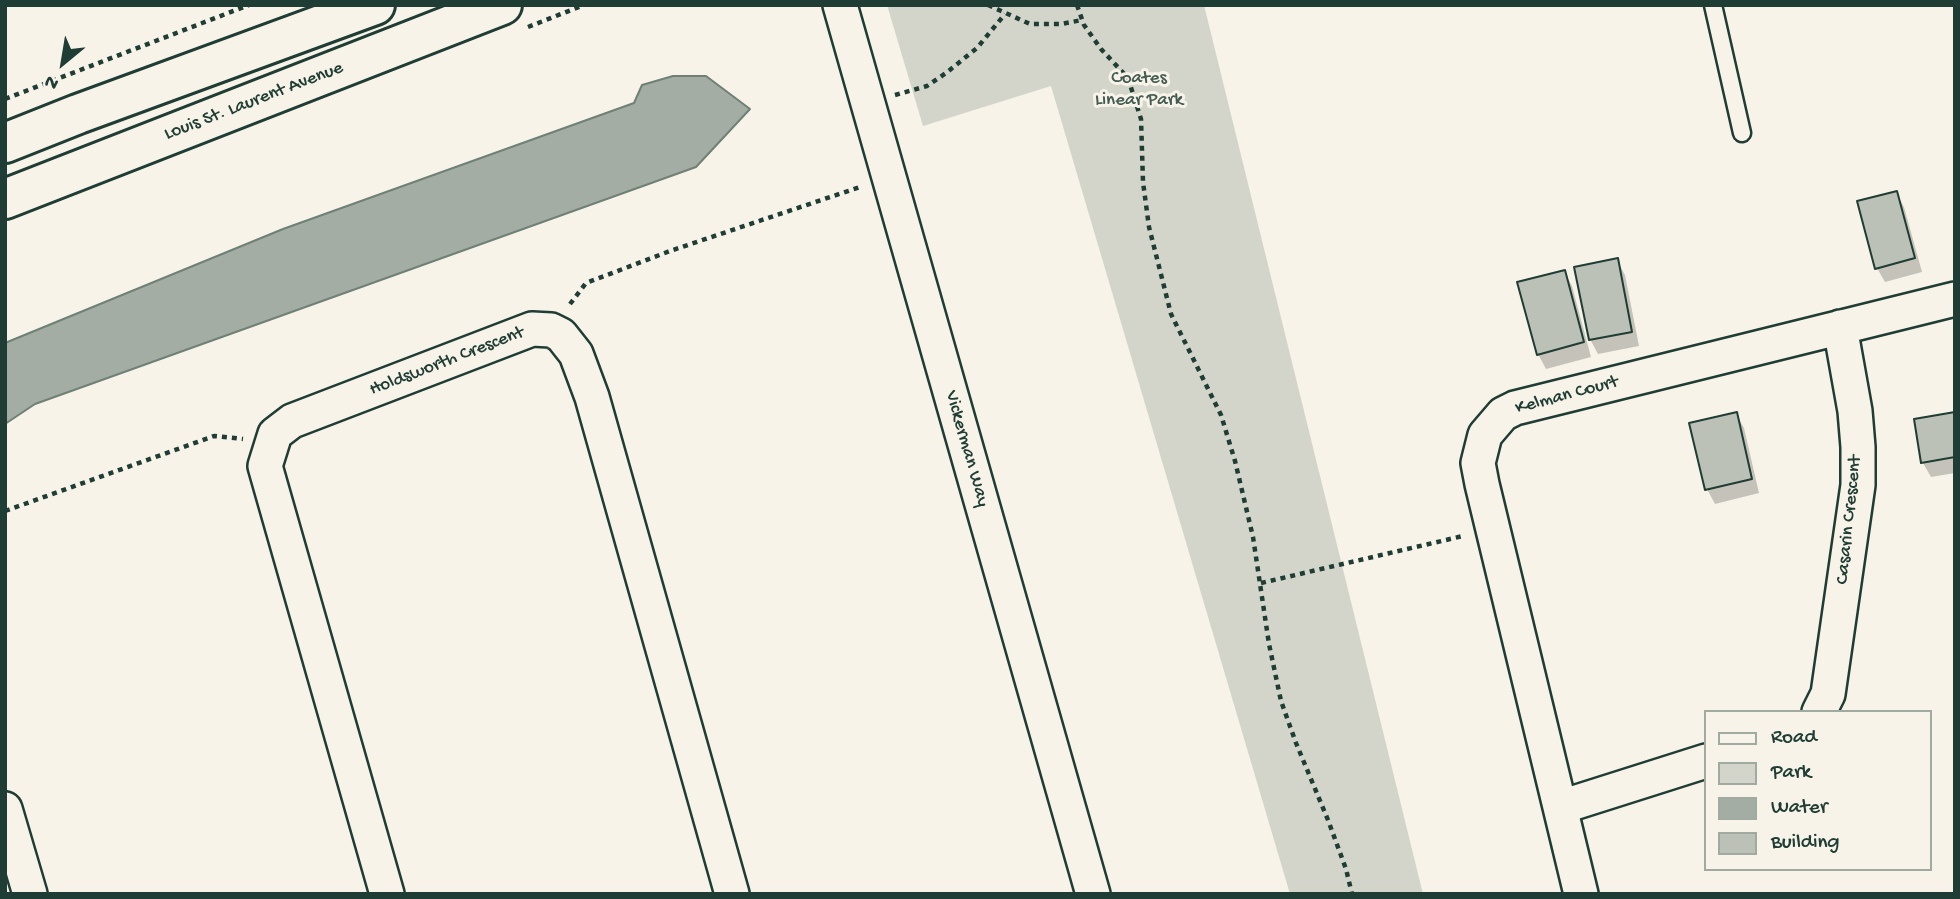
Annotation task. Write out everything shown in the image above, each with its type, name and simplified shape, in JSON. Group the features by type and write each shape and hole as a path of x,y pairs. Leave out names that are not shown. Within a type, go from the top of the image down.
{"main road":[{"path":"5,143 375,5"},
{"name":"Louis St. Laurent Avenue","path":"5,199 502,5"}],"street":[{"name":"Vickerman Way","path":"839,5 1093,894"},
{"name":"Kelman Court","path":"1581,894 1482,484 1478,463 1485,435 1503,414 1515,408 1955,299"},
{"name":"Casarin Crescent","path":"1820,710 1828,694 1858,485 1855,411 1840,327"},
{"name":"Holdsworth Crescent","path":"272,443 275,434 292,421 532,329 551,330 561,335 576,354 592,397 733,894"},
{"path":"272,443 265,466 387,894"},
{"path":"1560,807 1704,762"},
{"path":"5,809 30,894"}],"lane":[{"path":"1713,5 1742,133"}],"path":[{"path":"5,99 249,5"},
{"path":"988,5 1030,24 1061,24 1082,20"},
{"path":"1077,5 1082,20 1101,50 1128,78 1138,109 1149,228 1171,314 1221,415 1253,537 1269,645 1281,701 1328,820 1352,894"},
{"path":"867,103 927,86 977,48 1005,14"},
{"path":"551,330 586,283 670,251 889,177"},
{"path":"5,511 214,436 272,443"},
{"path":"1261,583 1464,536"}],"green space":[{"name":"Coates Linear Park","path":"887,5 1204,5 1423,894 1290,894 1051,86 923,126"}],"water":[{"path":"673,76 706,76 750,109 696,167 35,404 5,424 5,343 283,229 634,103 642,85"}],"building":[{"path":"1897,191 1915,258 1875,269 1857,201"},
{"path":"1618,258 1632,332 1589,340 1574,267"},
{"path":"1565,270 1584,342 1537,355 1517,282"},
{"path":"1737,412 1752,479 1705,490 1689,423"},
{"path":"1955,412 1955,457 1921,463 1914,419"}]}
